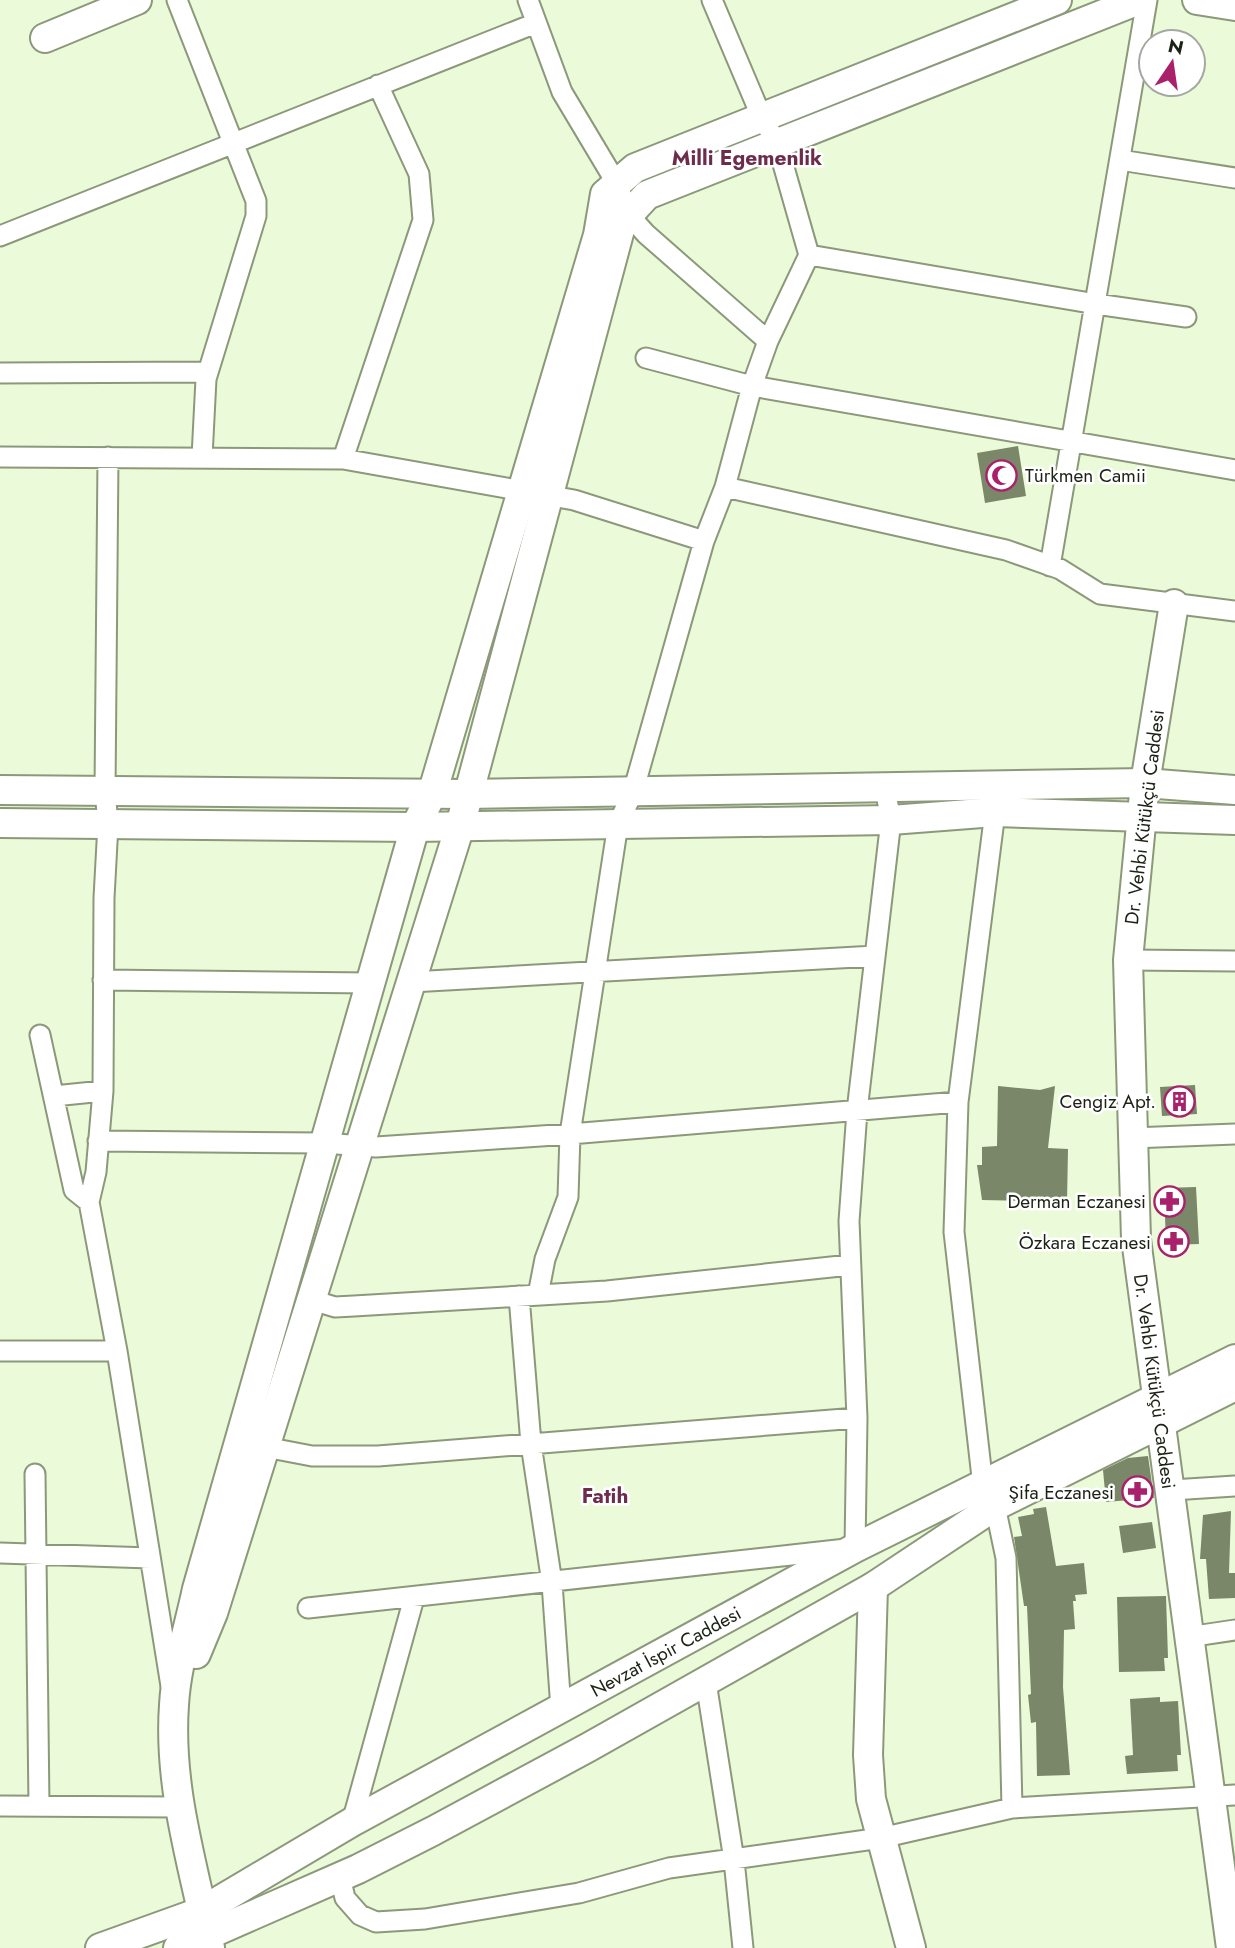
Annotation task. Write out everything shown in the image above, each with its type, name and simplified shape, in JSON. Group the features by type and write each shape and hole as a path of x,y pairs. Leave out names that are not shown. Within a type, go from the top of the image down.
{"main road":[{"path":"45,38 137,0"},
{"path":"174,1704 213,1613 460,827 535,492 598,234 605,194 635,168 1057,0"},
{"path":"206,1932 178,1807 174,1704 197,1589 415,827 432,794 535,492 622,222 647,195 1139,0"},
{"path":"1197,0 1235,6"},
{"name":"Dr. Vehbi Kütükçü Caddesi","path":"1174,604 1145,783 1128,960 1136,1239 1172,1490 1188,1637 1222,1796 1231,1948"},
{"path":"0,790 467,794 1145,783 1235,790"},
{"path":"0,823 460,827 891,820 995,812 1235,820"},
{"name":"Nevzat İspir Caddesi","path":"178,1948 206,1932 352,1822 855,1548 989,1496 1159,1408 1235,1359"},
{"name":"Nevzat İspir Caddesi","path":"1159,1408 1235,1387"},
{"name":"Nevzat İspir Caddesi","path":"100,1948 206,1932 340,1877 433,1831 873,1587 989,1496"},
{"path":"873,1587 868,1755 871,1799 911,1948"}],"street":[{"path":"177,0 256,201 256,216 208,372 202,457"},
{"path":"528,0 562,92 617,184 629,215 768,341"},
{"path":"561,1709 552,1583 531,1444 529,1296 568,1197 570,1134 618,824 633,792 704,541 724,487 752,386 768,341 809,255 776,143 762,118 712,0"},
{"path":"1050,566 1147,0"},
{"path":"0,236 536,23"},
{"path":"343,459 423,220 419,174 378,85"},
{"path":"1120,160 1235,178"},
{"path":"809,255 1186,317"},
{"path":"646,358 752,386 1235,470"},
{"path":"0,373 208,372"},
{"path":"0,457 343,459 535,492 704,541"},
{"path":"108,457 105,791 108,824 103,1091 89,1202 117,1351 174,1704"},
{"path":"724,487 970,540 1050,566 1100,594 1235,611"},
{"path":"308,1608 855,1548 857,1418 849,1221 857,1111 891,820 886,789"},
{"path":"995,812 958,1102 954,1232 989,1496 1006,1558 1012,1808"},
{"path":"411,982 875,956"},
{"path":"1128,960 1235,961"},
{"path":"103,980 370,983"},
{"path":"40,1035 75,1190 89,1202"},
{"path":"54,1096 103,1091"},
{"path":"98,1141 324,1143 360,1146 570,1134 958,1102"},
{"path":"1132,1138 1235,1134"},
{"path":"312,1300 335,1307 529,1296 850,1265"},
{"path":"0,1351 117,1351"},
{"path":"265,1447 312,1456 378,1456 857,1418"},
{"path":"35,1474 39,1806"},
{"path":"1172,1490 1235,1486"},
{"path":"0,1553 150,1558"},
{"path":"352,1822 414,1598"},
{"path":"1188,1637 1235,1630"},
{"path":"706,1682 734,1860 743,1948"},
{"path":"340,1877 345,1898 353,1910 376,1922 425,1919 579,1893 669,1868 881,1838 1012,1808 1222,1796"},
{"path":"0,1806 178,1807"}],"building":[{"name":"Türkmen Camii","path":"1018,446 1026,496 985,503 977,453"},
{"name":"Cengiz Apt.","path":"1195,1085 1197,1114 1162,1116 1160,1087"},
{"path":"998,1086 1040,1090 1055,1086 1048,1148 1068,1149 1067,1202 982,1200 977,1165 982,1165 982,1147 997,1146"},
{"path":"1196,1187 1199,1244 1166,1245 1164,1188"},
{"path":"1148,1456 1154,1498 1106,1502 1103,1470 1128,1458"},
{"path":"1046,1507 1056,1566 1084,1563 1087,1594 1075,1595 1075,1629 1064,1630 1063,1687 1070,1775 1037,1776 1036,1722 1031,1723 1028,1695 1031,1694 1027,1606 1024,1606 1014,1537 1022,1536 1018,1517 1034,1514 1033,1509"},
{"path":"1231,1511 1229,1573 1235,1573 1235,1598 1209,1599 1206,1559 1200,1559 1203,1515"},
{"path":"1152,1522 1156,1548 1123,1553 1119,1526"},
{"path":"1166,1596 1168,1658 1164,1658 1165,1671 1119,1672 1117,1597"},
{"path":"1160,1697 1160,1702 1178,1701 1181,1755 1177,1755 1178,1771 1127,1774 1125,1756 1133,1755 1130,1699"}],"place":[{"name":"Türkmen Camii","path":"1002,475"},
{"name":"Cengiz Apt.","path":"1179,1101"},
{"name":"Derman Eczanesi","path":"1169,1201"},
{"name":"Özkara Eczanesi","path":"1174,1242"},
{"name":"Şifa Eczanesi","path":"1137,1492"}],"district":[{"name":"Milli Egemenlik","path":"747,158"},
{"name":"Fatih","path":"605,1496"}]}
